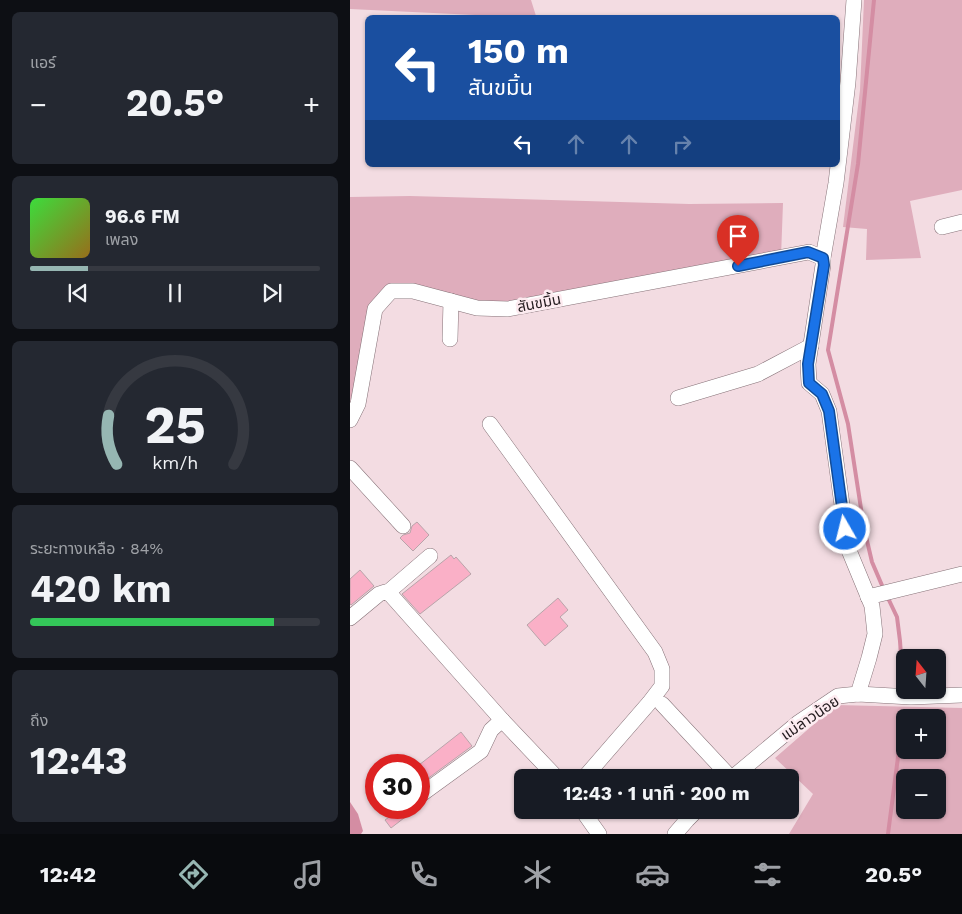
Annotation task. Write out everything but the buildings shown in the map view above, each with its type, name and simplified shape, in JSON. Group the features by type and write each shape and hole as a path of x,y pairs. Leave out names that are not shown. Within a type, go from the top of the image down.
{"street":[{"path":"840,149 848,82 854,0"},
{"path":"838,167 808,364 809,383 822,394 829,411 848,548 872,606 875,634 858,694"},
{"path":"942,227 962,222"},
{"name":"สันขมิ้น","path":"350,420 358,404 374,309 391,291 413,291 477,308 508,309 808,252 823,258"},
{"path":"450,339 451,301"},
{"path":"678,398 758,374 811,346"},
{"path":"490,424 655,652 662,669 662,686 592,769"},
{"path":"350,468 403,526"},
{"path":"350,618 380,594 387,593 430,556"},
{"path":"868,597 962,574"},
{"path":"387,593 390,594 502,720 548,769"},
{"name":"แม่ลาวน้อย","path":"743,769 798,723 838,696 858,694 912,697 962,695"},
{"path":"662,704 723,769"},
{"path":"430,788 481,751 491,730 502,720"},
{"path":"588,819 599,834"},
{"path":"675,834 687,819"}],"shaded area":[{"path":"350,0 531,0 536,15 475,15 350,9"},
{"path":"864,0 962,0 962,190 910,201 921,258 866,260 867,229 843,227 860,90"},
{"path":"410,196 689,204 783,203 781,257 508,309 391,291 375,309 360,408 350,399 350,197"},
{"path":"836,705 962,708 962,834 789,834 813,794 799,781 799,769 787,769 775,758"},
{"path":"350,802 358,814 363,831 361,834 350,834"}],"waterway":[{"path":"874,0 858,164 828,350 848,424 864,528 872,562 884,590"},
{"path":"887,596 897,617 901,649"},
{"path":"888,834 898,759"}],"route":[{"path":"738,266 808,252 823,258 824,265 808,364 809,383 822,394 829,411 845,529"}]}
